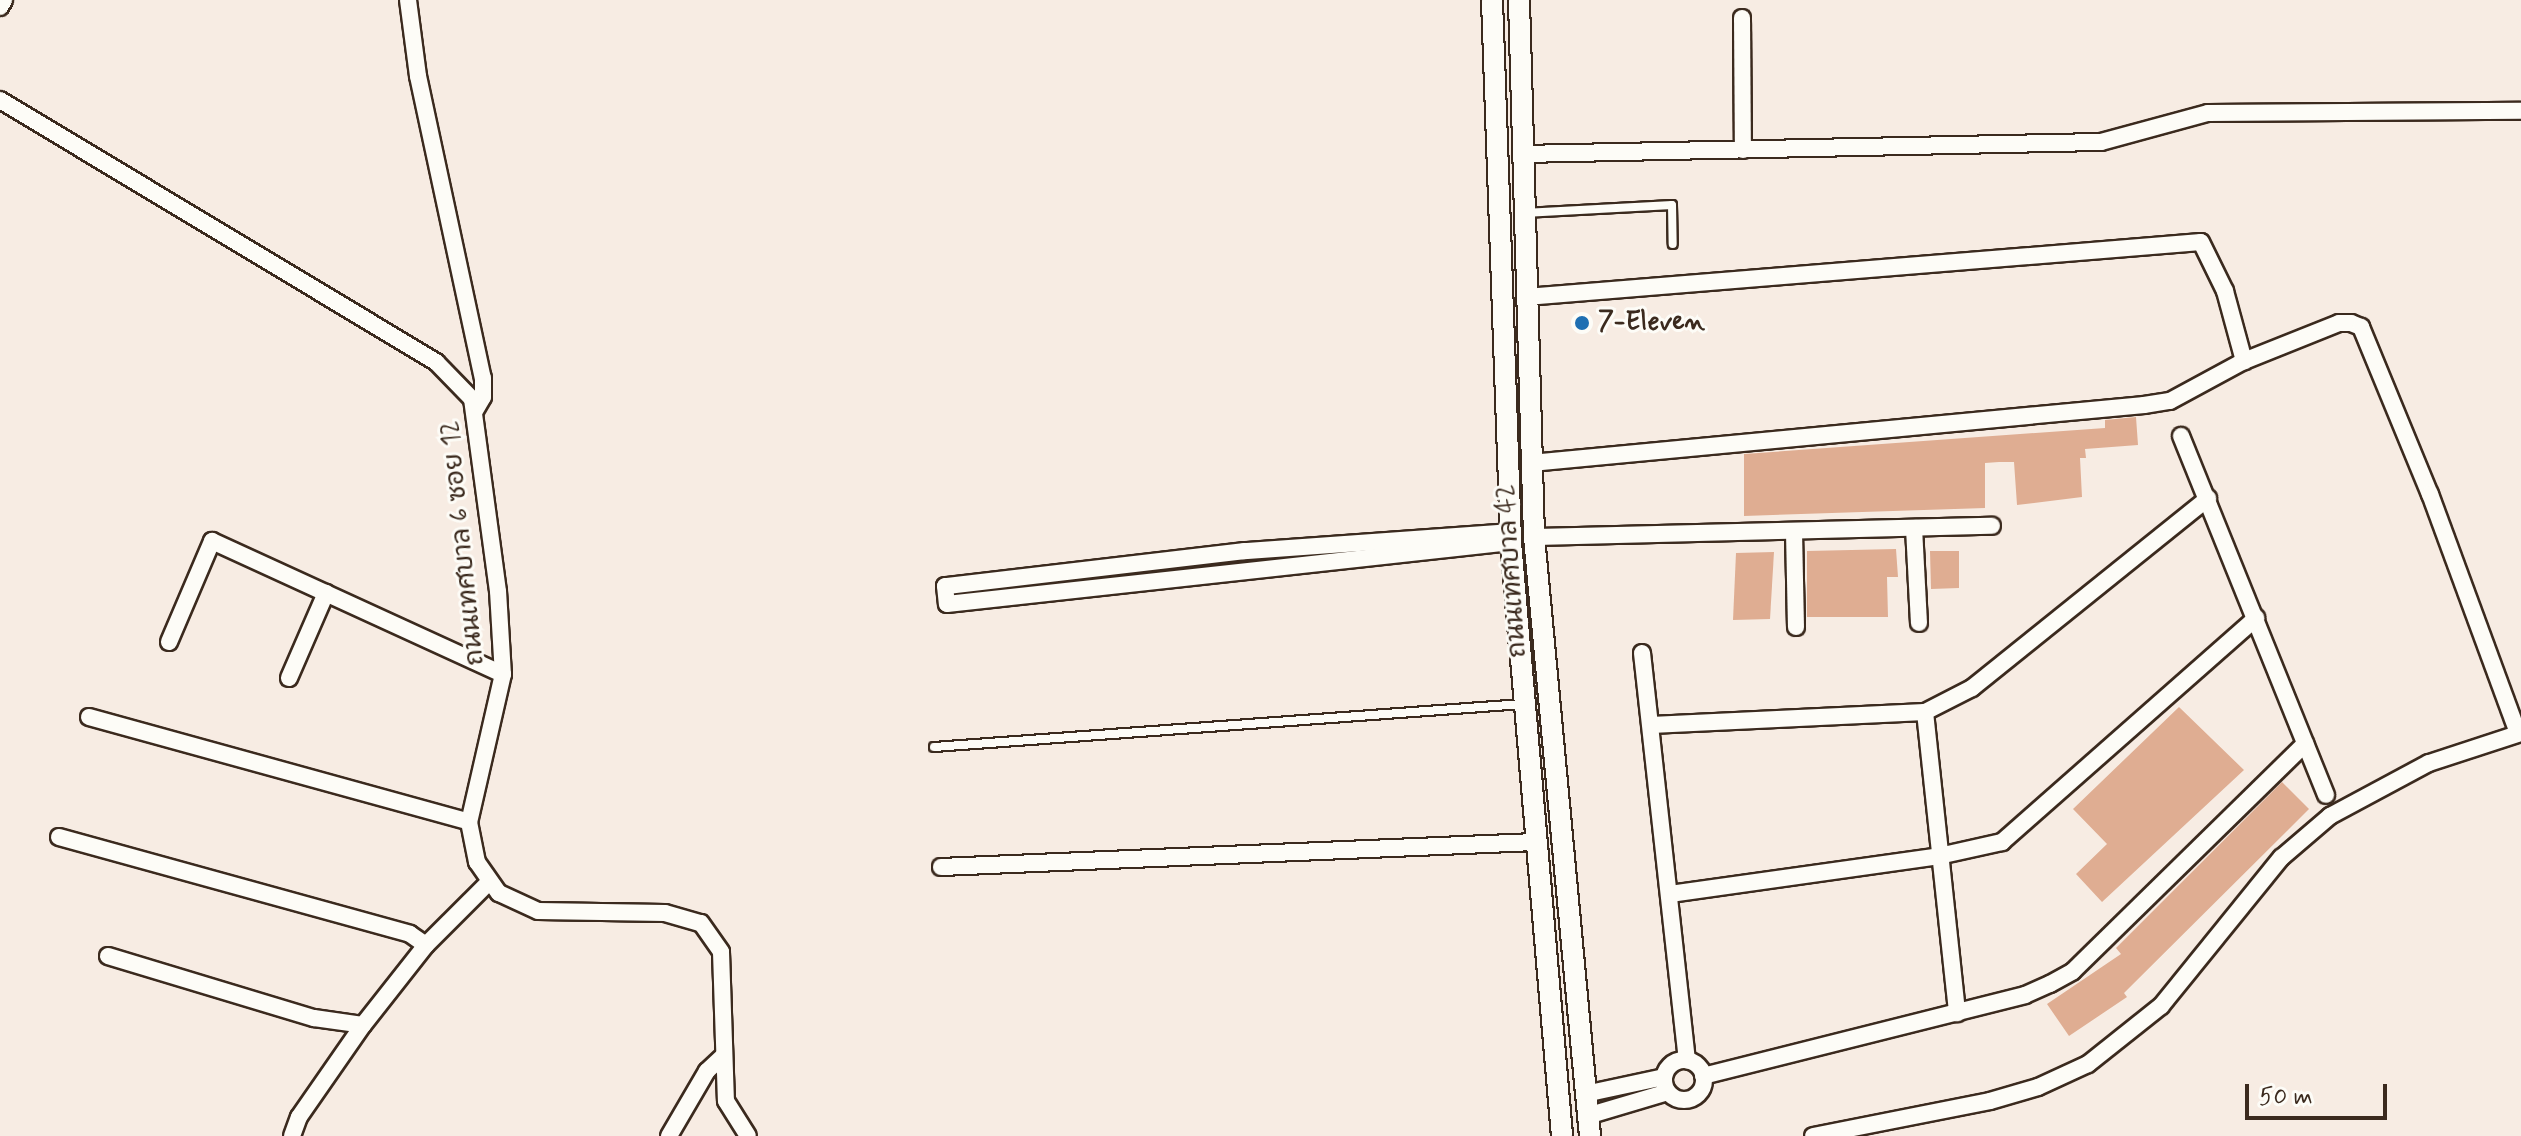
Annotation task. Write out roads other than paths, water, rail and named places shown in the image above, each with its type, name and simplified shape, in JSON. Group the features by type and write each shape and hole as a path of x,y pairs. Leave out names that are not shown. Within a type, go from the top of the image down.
{"street":[{"path":"0,7 4,0"},
{"path":"408,0 418,76 483,378 483,397 475,411"},
{"name":"ถนนเทศบาล 42","path":"1492,0 1511,537 1522,704 1562,1136"},
{"name":"ถนนเทศบาล 42","path":"1519,0 1522,213 1534,537 1588,1126"},
{"path":"1742,18 1743,150"},
{"name":"ถนนเทศบาล 6 ซอย 12","path":"0,100 436,362 456,379 475,411 503,674 469,822 477,862 489,882"},
{"path":"1522,154 2121,141 2174,119 2208,113 2521,111"},
{"path":"1526,297 2201,242 2225,291 2244,361"},
{"path":"1531,463 2170,401 2244,361 2339,323 2361,327 2520,733 2429,763 2368,792 2320,823 2281,858 2161,1006 2088,1064 1990,1101 1813,1136"},
{"path":"2181,436 2326,795"},
{"path":"1651,725 1925,712 1972,688 2208,498"},
{"path":"1534,537 1992,526"},
{"path":"1914,528 1919,623"},
{"path":"1794,532 1796,627"},
{"path":"1511,537 1247,574 947,604 945,586 1245,551 1511,537"},
{"path":"169,642 212,541 503,674"},
{"path":"1245,551 1247,574"},
{"path":"1114,566 1115,588"},
{"path":"289,678 326,593"},
{"path":"1670,894 1939,856 2002,842 2025,826 2256,618"},
{"path":"1642,653 1687,1061 1703,1076"},
{"path":"1925,712 1957,1013"},
{"path":"89,717 469,822"},
{"path":"1703,1076 2025,995 2073,971 2305,744"},
{"path":"59,837 410,934 426,945"},
{"path":"941,867 1534,842"},
{"path":"292,1136 299,1117 363,1025 426,945 489,882 499,893 538,911 665,913 701,923 721,952 726,1101 748,1136"},
{"path":"108,956 314,1018 363,1025"},
{"path":"669,1136 707,1071 723,1056"},
{"path":"1588,1126 1666,1084 1673,1063 1687,1061"},
{"path":"1666,1084 1677,1098 1694,1097 1703,1076"},
{"path":"1585,1094 1666,1084"}],"lane":[{"path":"1522,213 1672,205 1673,244"},
{"path":"934,747 1522,704"}],"place":[{"name":"7-Eleven","path":"1582,323"}]}
